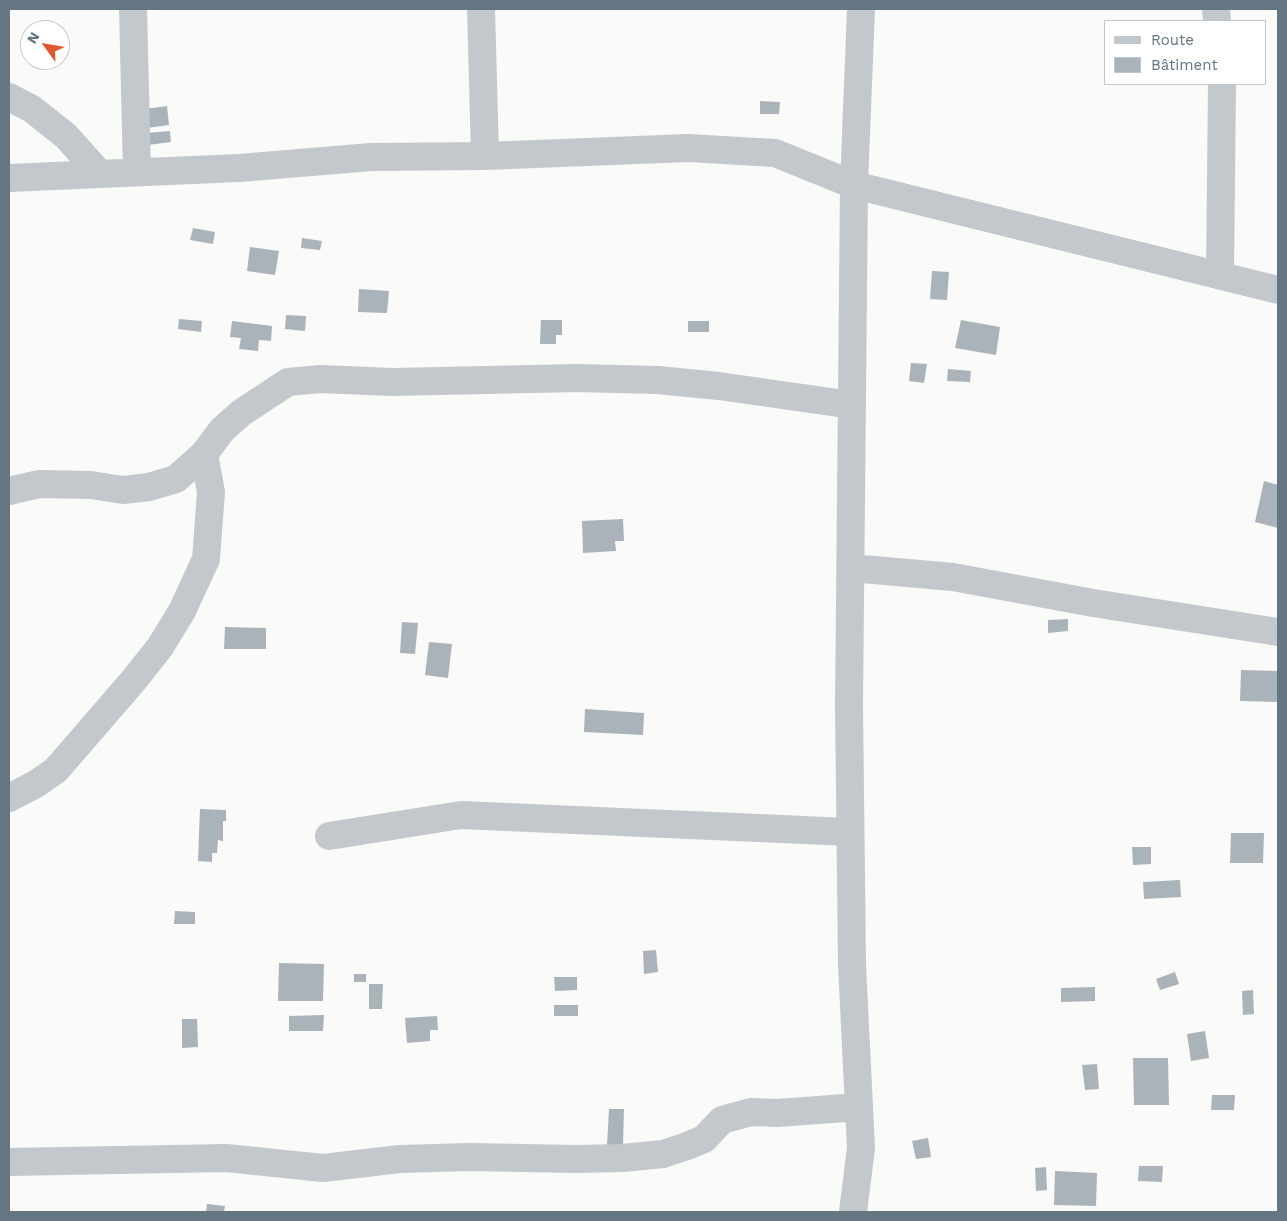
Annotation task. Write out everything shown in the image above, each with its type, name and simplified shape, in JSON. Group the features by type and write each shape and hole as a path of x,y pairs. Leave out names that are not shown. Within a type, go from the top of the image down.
{"street":[{"path":"133,9 137,172"},
{"path":"481,9 485,156"},
{"path":"853,1212 861,1148 852,965 849,832 854,185 862,9"},
{"path":"1220,275 1222,85"},
{"path":"9,97 32,109 66,136 100,174"},
{"path":"9,178 239,168 371,157 485,156 688,148 775,153 854,185 1278,290"},
{"path":"9,492 39,484 91,485 123,490 150,487 176,478 204,454 222,430 241,413 288,382 320,380 393,382 577,378 658,380 719,386 852,405"},
{"path":"9,798 36,784 56,770 160,647 182,611 206,559 211,492 204,454"},
{"path":"851,568 953,576 1093,604 1278,632"},
{"path":"329,836 462,815 849,832"},
{"path":"9,1162 226,1158 323,1168 400,1159 469,1157 576,1160 623,1158 663,1154 688,1146 704,1139 722,1120 751,1112 777,1113 859,1107"}],"building":[{"path":"760,101 780,102 779,114 760,114"},
{"path":"167,106 169,125 147,128 145,109"},
{"path":"170,131 171,142 148,145 146,133"},
{"path":"193,228 215,232 213,244 190,240"},
{"path":"302,238 322,241 320,250 301,248"},
{"path":"250,247 279,251 275,275 247,271"},
{"path":"932,271 949,272 947,300 930,299"},
{"path":"359,289 389,291 387,313 358,312"},
{"path":"286,315 306,316 305,331 285,329"},
{"path":"179,319 202,321 201,332 178,329"},
{"path":"541,320 562,320 562,335 556,335 556,344 540,344"},
{"path":"961,320 1000,327 996,355 955,348"},
{"path":"232,321 272,326 271,341 259,340 258,351 239,349 241,338 230,337"},
{"path":"688,321 709,321 709,332 688,332"},
{"path":"911,363 927,364 924,383 909,381"},
{"path":"948,369 971,371 970,382 947,381"},
{"path":"1264,481 1278,485 1278,528 1255,522"},
{"path":"623,519 624,541 615,541 616,551 583,553 582,521"},
{"path":"1068,619 1068,631 1048,633 1048,620"},
{"path":"402,622 418,623 415,654 400,653"},
{"path":"225,627 266,628 266,649 224,649"},
{"path":"429,642 452,644 448,678 425,675"},
{"path":"1241,670 1278,671 1278,702 1240,701"},
{"path":"585,709 644,713 643,735 584,732"},
{"path":"200,809 226,810 226,821 223,821 223,841 218,840 217,853 212,853 212,862 198,861"},
{"path":"1231,833 1264,833 1263,863 1230,863"},
{"path":"1132,847 1151,847 1151,864 1133,865"},
{"path":"1180,880 1181,897 1144,899 1143,882"},
{"path":"175,911 195,912 195,924 174,924"},
{"path":"656,950 658,972 644,974 643,951"},
{"path":"279,963 324,964 323,1001 278,1001"},
{"path":"1175,972 1179,984 1160,990 1156,979"},
{"path":"354,974 366,974 366,982 354,982"},
{"path":"554,977 577,977 577,990 555,991"},
{"path":"369,984 383,984 382,1009 369,1009"},
{"path":"1095,987 1095,1001 1061,1002 1061,988"},
{"path":"1253,990 1254,1014 1243,1015 1242,991"},
{"path":"554,1005 578,1005 578,1016 554,1016"},
{"path":"324,1015 323,1031 289,1031 289,1016"},
{"path":"437,1016 438,1030 430,1030 430,1041 407,1043 405,1018"},
{"path":"182,1019 197,1019 198,1047 182,1048"},
{"path":"1205,1031 1209,1058 1191,1061 1187,1034"},
{"path":"1133,1058 1168,1058 1169,1105 1134,1105"},
{"path":"1097,1064 1099,1089 1085,1090 1082,1065"},
{"path":"1212,1095 1235,1095 1234,1110 1211,1110"},
{"path":"609,1109 624,1109 623,1146 607,1146"},
{"path":"928,1138 931,1157 916,1159 912,1141"},
{"path":"1139,1166 1163,1166 1162,1182 1138,1181"},
{"path":"1046,1167 1047,1190 1036,1191 1035,1168"},
{"path":"1055,1171 1097,1173 1096,1206 1054,1205"},
{"path":"207,1204 225,1206 224,1212 206,1212"}]}
